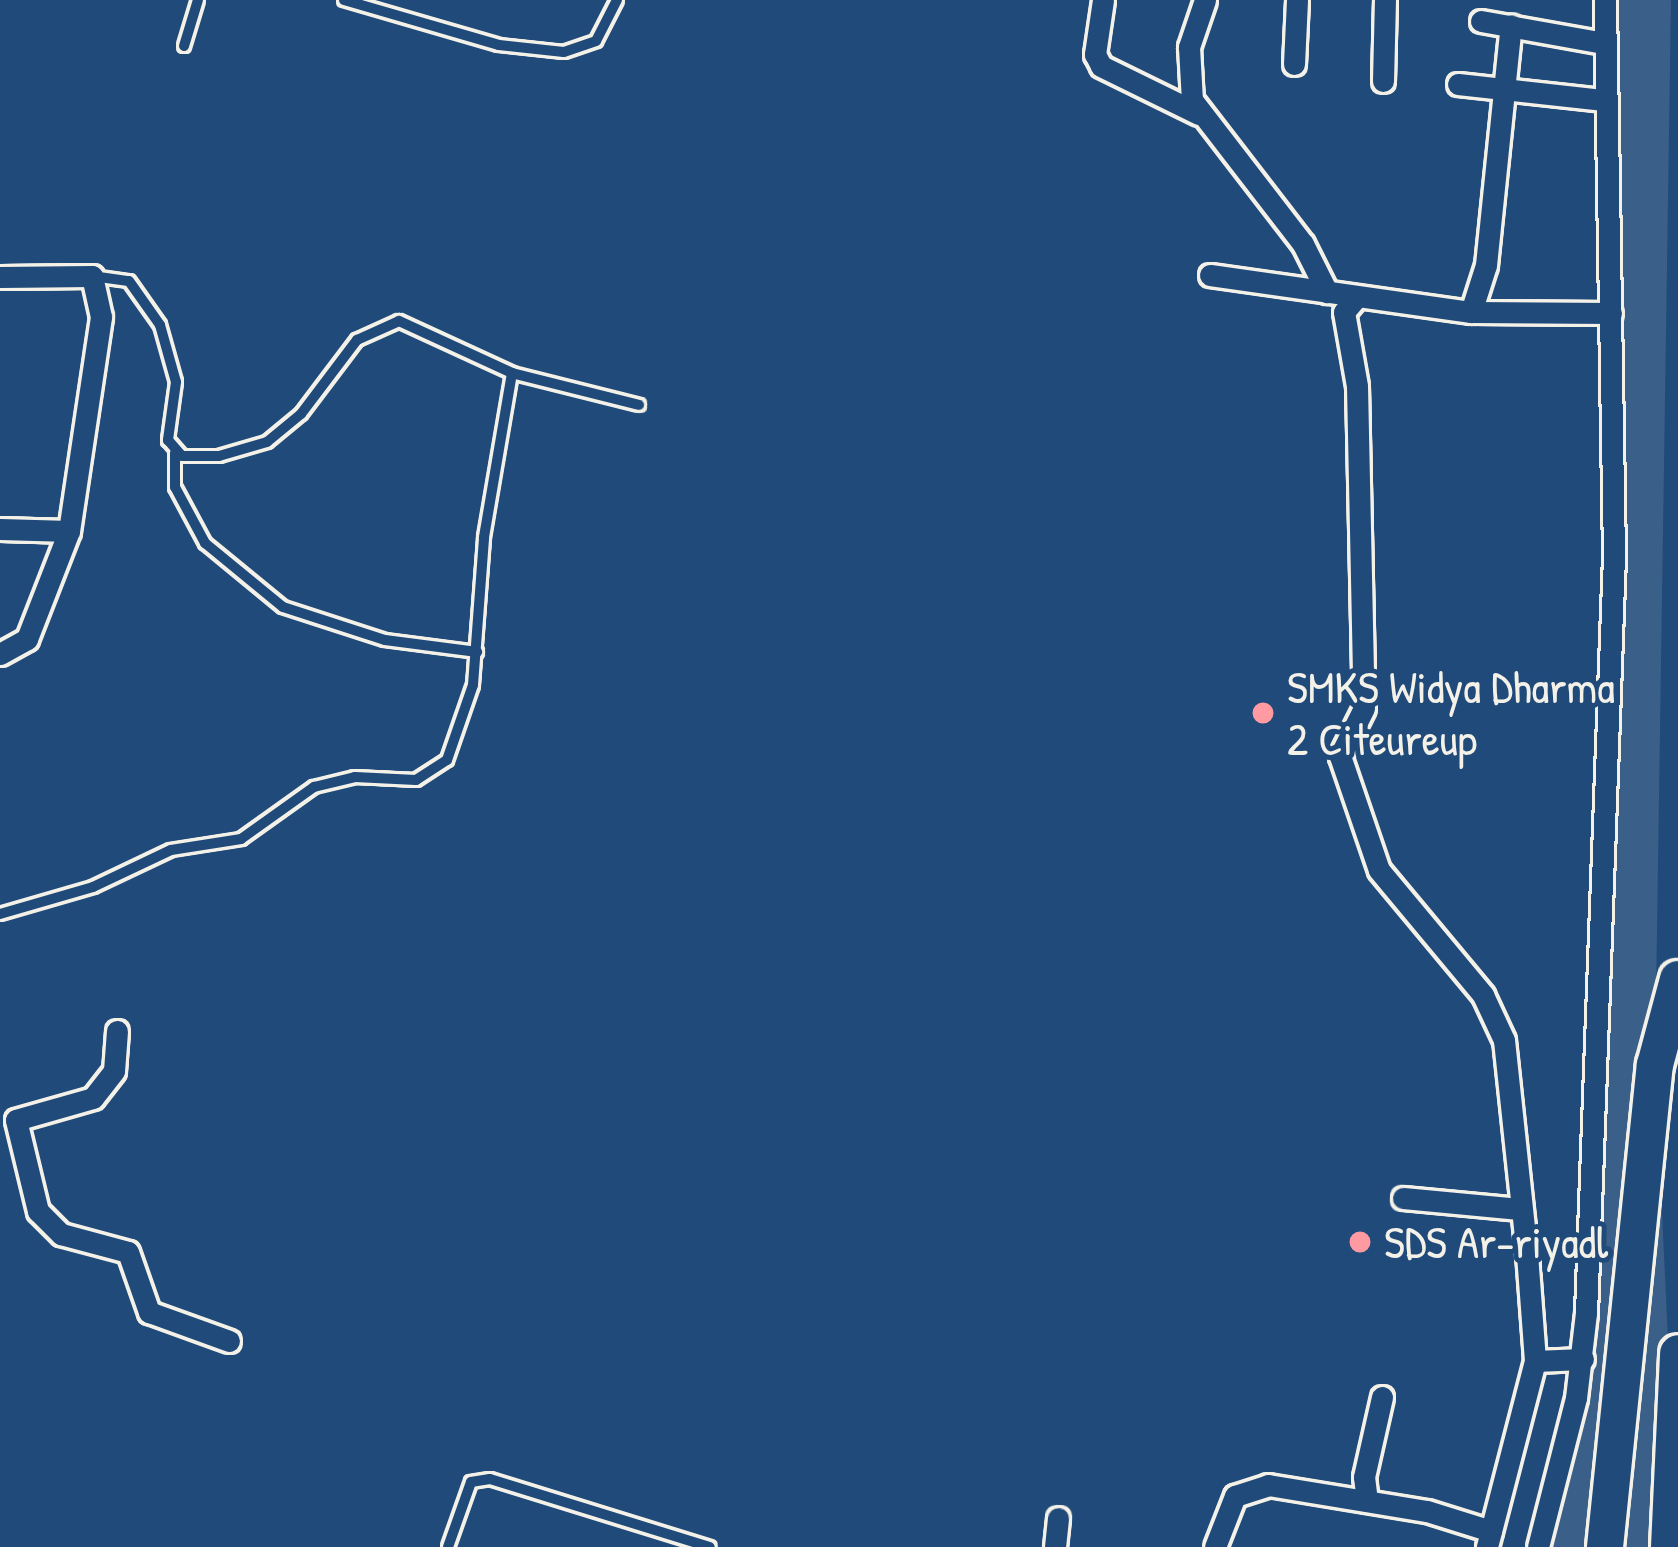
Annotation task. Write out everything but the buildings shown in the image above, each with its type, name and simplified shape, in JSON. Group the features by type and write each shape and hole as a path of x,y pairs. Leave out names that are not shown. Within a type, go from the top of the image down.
{"highway":[{"path":"1605,1547 1655,1065 1678,979"},
{"path":"1669,1547 1678,1353"}],"street":[{"path":"1103,0 1095,54 1101,66 1200,114"},
{"path":"1205,0 1203,23 1189,47 1189,89 1200,114 1252,172 1327,292"},
{"path":"1294,64 1297,0"},
{"path":"1383,81 1385,0"},
{"path":"1538,1547 1583,1359 1610,738 1611,314 1605,0"},
{"path":"1480,21 1603,43"},
{"path":"1472,311 1486,265 1511,25"},
{"path":"1458,84 1604,100"},
{"path":"1210,275 1472,311 1611,314"},
{"path":"0,277 92,276 101,317 69,532 27,638 0,654"},
{"path":"1215,1547 1235,1496 1248,1488 1292,1484 1367,1501 1489,1539 1535,1361 1504,1040 1492,1009 1379,870 1340,756 1364,707 1357,386 1344,312 1355,298"},
{"path":"0,530 69,532"},
{"path":"117,1031 113,1071 93,1098 71,1111 8,1120 47,1226 128,1252 149,1312 229,1341"},
{"path":"1402,1198 1519,1208"},
{"path":"1535,1361 1583,1359"},
{"path":"1367,1501 1364,1477 1382,1397"},
{"path":"1055,1547 1058,1518"}],"lane":[{"path":"184,46 198,0"},
{"path":"344,0 499,45 564,52 596,41 617,0"},
{"path":"92,276 129,281 160,325 174,368 167,429 175,453 175,487 205,543 283,607 371,637 477,652"},
{"path":"175,453 218,456 267,442 301,414 357,340 387,324 410,322 512,373 639,405"},
{"path":"0,914 93,887 171,850 241,839 314,787 355,777 405,782 435,771 466,722 477,652 484,537 512,373"},
{"path":"448,1547 471,1482 490,1479 710,1547"}],"shaded area":[{"path":"1605,0 1671,0 1655,1065 1674,1465 1669,1547 1540,1547 1576,1398 1613,570"}],"place":[{"name":"SMKS Widya Dharma 2 Citeureup","path":"1263,713"},
{"name":"SDS Ar-riyadl","path":"1360,1242"}]}
